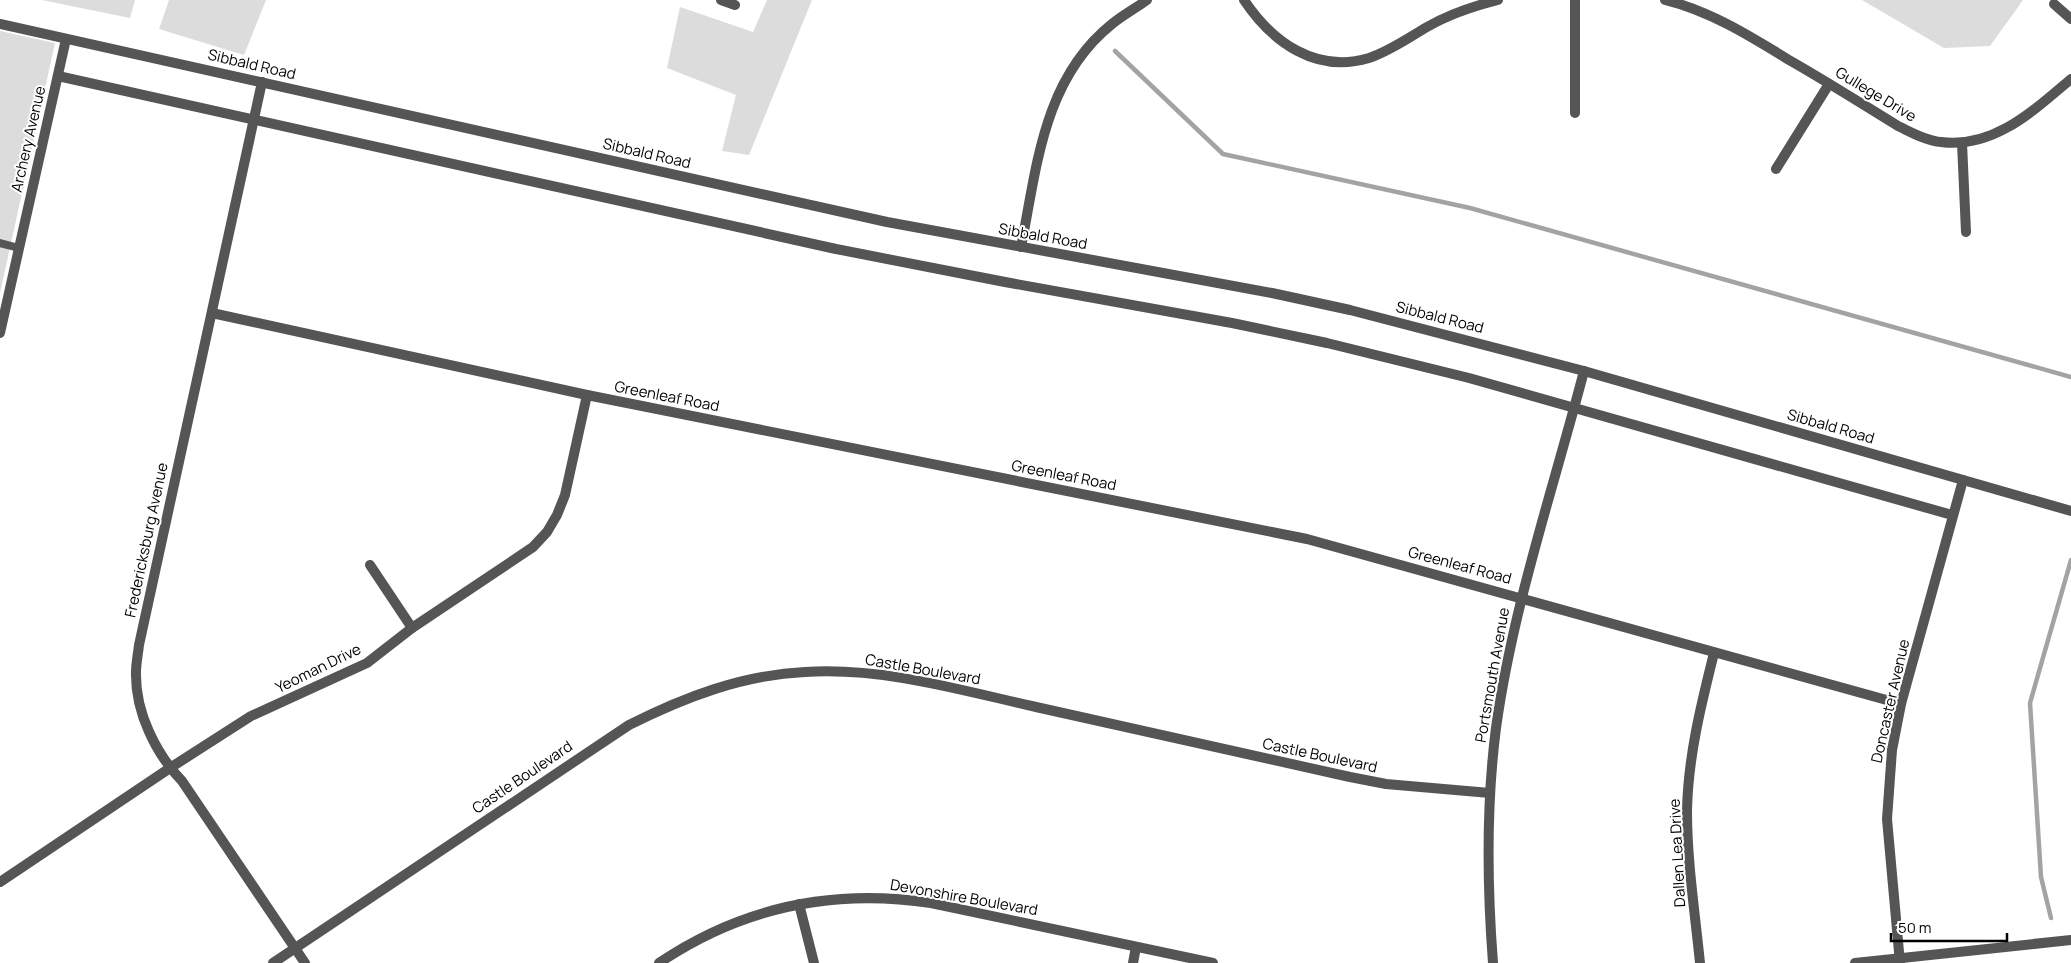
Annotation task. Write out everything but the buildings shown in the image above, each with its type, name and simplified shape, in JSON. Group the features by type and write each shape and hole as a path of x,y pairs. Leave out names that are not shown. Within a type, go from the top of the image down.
{"street":[{"path":"721,0 735,5"},
{"path":"1021,248 1045,126 1054,102 1069,74 1089,47 1112,24 1147,0"},
{"path":"1244,0 1255,17 1270,33 1288,46 1310,57 1351,62 1370,57 1391,48 1428,26 1456,14 1498,0"},
{"path":"1575,0 1575,113"},
{"name":"Gullege Drive","path":"1665,0 1720,20 1749,35 1898,126 1919,136 1940,142 1962,143 1986,138 2013,125 2071,79"},
{"path":"2054,4 2071,18"},
{"name":"Sibbald Road","path":"0,24 868,218 1281,295 1419,327 1584,371 2071,511"},
{"name":"Archery Avenue","path":"0,333 66,39"},
{"path":"58,76 836,249 1232,323 1327,343 1469,378 1952,515"},
{"name":"Fredericksburg Avenue","path":"262,82 141,636 136,673 144,718 159,753 182,782 305,963"},
{"path":"1776,168 1829,84"},
{"path":"1962,143 1966,232"},
{"name":"Greenleaf Road","path":"212,313 587,396 1307,539 1901,704"},
{"name":"Portsmouth Avenue","path":"1493,963 1488,897 1490,792 1496,729 1521,598 1584,371"},
{"name":"Yeoman Drive","path":"0,882 251,716 367,662 412,628 534,547 547,532 557,515 565,494 587,396"},
{"name":"Doncaster Avenue","path":"1900,961 1887,819 1892,750 1901,704 1963,480"},
{"path":"370,565 412,628"},
{"name":"Dallen Lea Drive","path":"1700,963 1687,811 1690,763 1696,728 1714,653"},
{"name":"Castle Boulevard","path":"273,963 629,725 672,704 733,682 804,672 836,671 913,680 1350,777 1404,786 1490,792"},
{"name":"Devonshire Boulevard","path":"659,963 683,947 722,928 756,915 799,904 867,896 899,898 1009,919 1213,963"},
{"path":"799,904 814,963"},
{"path":"1855,963 1900,961 2071,940"},
{"path":"1133,963 1136,947"}],"lane":[{"path":"0,243 19,248"}],"shaded area":[{"path":"42,0 135,0 130,18"},
{"path":"169,0 266,0 244,55 159,29"},
{"path":"767,0 812,0 749,155 722,151 736,95 667,68 680,7 753,32"},
{"path":"1862,0 2023,0 1990,46 1944,48"},
{"path":"0,31 55,43 0,293"}],"waterway":[{"path":"1115,51 1223,154 1470,208 2071,377"},
{"path":"2051,918 2041,877 2030,703 2071,560"}]}
